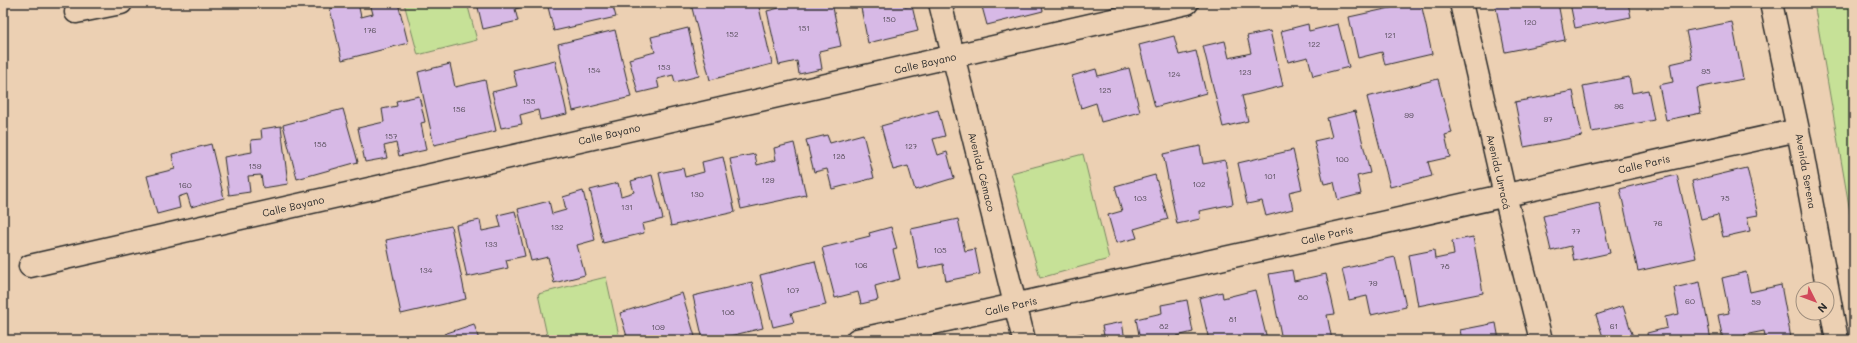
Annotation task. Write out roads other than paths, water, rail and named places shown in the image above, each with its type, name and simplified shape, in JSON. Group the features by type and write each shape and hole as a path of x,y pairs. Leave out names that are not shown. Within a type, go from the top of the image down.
{"street":[{"path":"76,12 121,3"},
{"name":"Avenida Cémaco","path":"940,3 1024,340"},
{"name":"Calle Bayano","path":"30,266 1187,3"},
{"name":"Avenida Urracá","path":"1461,3 1505,195 1541,340"},
{"name":"Avenida Serena","path":"1771,3 1798,130 1837,340"},
{"name":"Calle Paris","path":"857,340 1798,130"}]}
